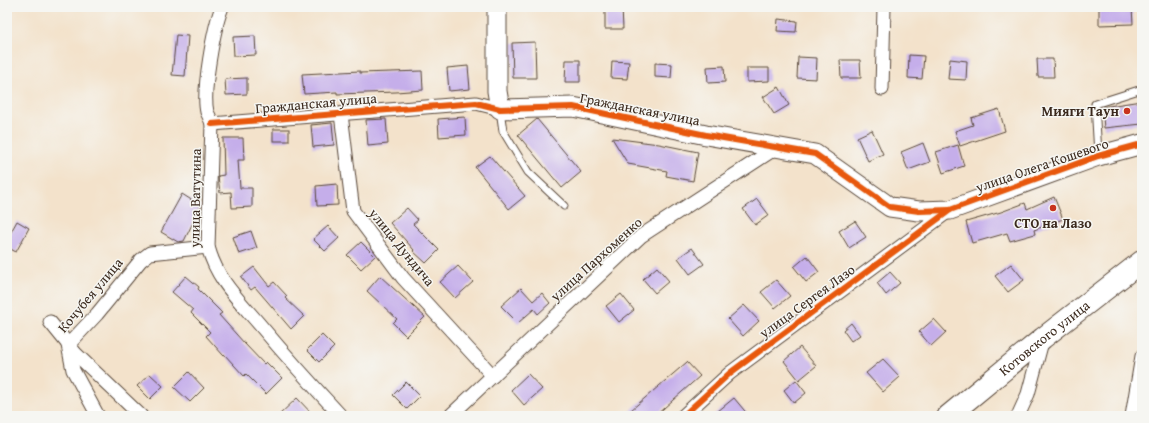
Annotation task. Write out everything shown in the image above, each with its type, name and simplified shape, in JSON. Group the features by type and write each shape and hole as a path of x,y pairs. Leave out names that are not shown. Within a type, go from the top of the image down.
{"main road":[{"name":"Котовского улица","path":"948,416 1042,338 1142,261"}],"street":[{"name":"улица Ватутина","path":"222,7 217,20 206,88 207,111 212,124 208,247 214,266 222,280 299,371 341,416"},
{"path":"497,7 497,91 500,109"},
{"path":"882,89 884,7"},
{"name":"Гражданская улица","path":"212,124 476,103 500,109 573,107 815,154 890,207 919,212 950,210"},
{"name":"улица Дундича","path":"340,114 353,211 404,278 492,376"},
{"name":"улица Олега Кошевого","path":"950,210 1098,156 1142,144"},
{"name":"улица Пархоменко","path":"450,416 641,236 779,146"},
{"name":"улица Сергея Лазо","path":"683,416 730,373 950,210"},
{"name":"Кочубея улица","path":"98,416 74,370 68,345 97,314 141,260 150,253 208,247"},
{"path":"50,322 76,354 141,416"},
{"path":"1018,416 1028,394 1042,338"},
{"path":"1132,416 1142,356"}],"lane":[{"path":"1098,156 1095,104 1142,89"},
{"path":"500,109 503,131 528,172 564,206"}],"building":[{"path":"605,7 622,7 623,29 605,29"},
{"path":"1099,7 1132,7 1133,24 1099,25"},
{"path":"778,19 797,21 796,32 777,31"},
{"path":"176,35 188,36 185,76 172,75"},
{"path":"255,36 256,55 234,56 233,37"},
{"path":"535,42 536,78 513,78 512,43"},
{"path":"909,55 924,56 922,79 908,78"},
{"path":"798,57 817,58 816,79 797,78"},
{"path":"950,59 967,61 966,80 948,79"},
{"path":"1037,59 1053,59 1054,77 1038,77"},
{"path":"566,60 580,60 580,82 565,82"},
{"path":"840,60 860,60 861,78 841,78"},
{"path":"612,61 629,62 627,79 611,78"},
{"path":"655,63 672,64 671,78 655,77"},
{"path":"468,66 470,89 449,91 447,68"},
{"path":"724,66 725,82 708,83 707,67"},
{"path":"747,68 769,68 769,81 747,82"},
{"path":"360,71 360,73 422,71 423,90 304,94 302,74"},
{"path":"247,78 247,94 226,95 225,79"},
{"path":"779,87 789,105 774,114 763,97"},
{"path":"1141,101 1142,124 1104,128 1102,107"},
{"path":"999,109 1005,131 960,146 955,131 973,125 971,118"},
{"path":"465,117 466,135 439,137 438,119"},
{"path":"386,119 388,144 368,146 366,120"},
{"path":"537,119 581,172 562,188 518,135"},
{"path":"332,123 334,145 313,147 311,125"},
{"path":"273,129 289,129 289,141 273,141"},
{"path":"872,130 883,154 868,161 857,137"},
{"path":"223,138 243,138 244,160 238,160 240,188 252,188 252,207 232,208 231,192 220,193 218,176 224,175"},
{"path":"612,138 659,144 698,152 693,181 666,176 667,171 628,164"},
{"path":"923,143 930,162 908,170 901,152"},
{"path":"958,145 964,166 943,173 936,152"},
{"path":"490,156 525,196 509,209 475,167"},
{"path":"337,184 338,205 317,206 316,186"},
{"path":"182,194 201,206 184,241 178,242 161,232"},
{"path":"1054,197 1063,219 1034,230 1035,234 1010,241 1007,233 972,243 966,222 1001,212 1025,203 1027,209"},
{"path":"757,199 769,215 755,225 743,209"},
{"path":"407,208 418,220 413,224 439,250 426,263 413,251 414,250 390,223"},
{"path":"17,221 29,228 16,252 7,247 7,239"},
{"path":"855,221 866,237 849,248 839,231"},
{"path":"328,226 339,238 325,251 313,239"},
{"path":"251,231 257,248 239,254 233,237"},
{"path":"361,242 375,256 361,269 347,255"},
{"path":"692,248 704,264 690,274 678,258"},
{"path":"807,256 819,272 806,282 794,267"},
{"path":"1011,264 1024,280 1008,292 995,276"},
{"path":"458,266 473,282 455,298 440,282"},
{"path":"254,267 269,286 274,282 287,296 285,298 304,316 291,329 255,287 251,290 241,277"},
{"path":"657,267 669,281 655,293 643,279"},
{"path":"890,272 900,283 886,295 877,283"},
{"path":"186,276 199,287 198,289 222,313 219,315 245,344 264,364 266,362 282,378 266,394 246,374 244,376 224,354 223,355 206,336 210,332 191,313 193,310 172,292"},
{"path":"380,276 425,317 406,336 393,323 397,319 367,291"},
{"path":"776,280 790,296 775,308 761,292"},
{"path":"521,288 533,301 542,293 550,303 538,314 534,309 518,323 501,306"},
{"path":"621,294 634,310 619,322 606,306"},
{"path":"744,305 759,321 743,336 728,319"},
{"path":"934,319 946,332 931,346 919,332"},
{"path":"851,323 860,335 851,341 843,330"},
{"path":"322,335 334,347 319,362 307,350"},
{"path":"800,347 816,366 799,380 784,361"},
{"path":"883,359 900,377 883,392 866,373"},
{"path":"687,362 700,376 655,416 624,416"},
{"path":"189,372 204,388 190,402 174,387"},
{"path":"150,374 163,386 150,399 137,386"},
{"path":"528,374 542,389 524,405 511,390"},
{"path":"796,380 806,393 794,403 784,390"},
{"path":"406,382 420,396 407,409 393,395"},
{"path":"297,398 314,416 278,416"},
{"path":"734,398 749,416 712,416"}],"cycle path":[{"path":"212,124 476,103 500,109 573,107 706,135 815,154 890,207 919,211 950,210"},
{"path":"683,416 730,373 950,210 1098,156 1142,144"}],"place":[{"name":"Мияги Таун","path":"1127,111"},
{"name":"СТО на Лазо","path":"1053,208"}]}
